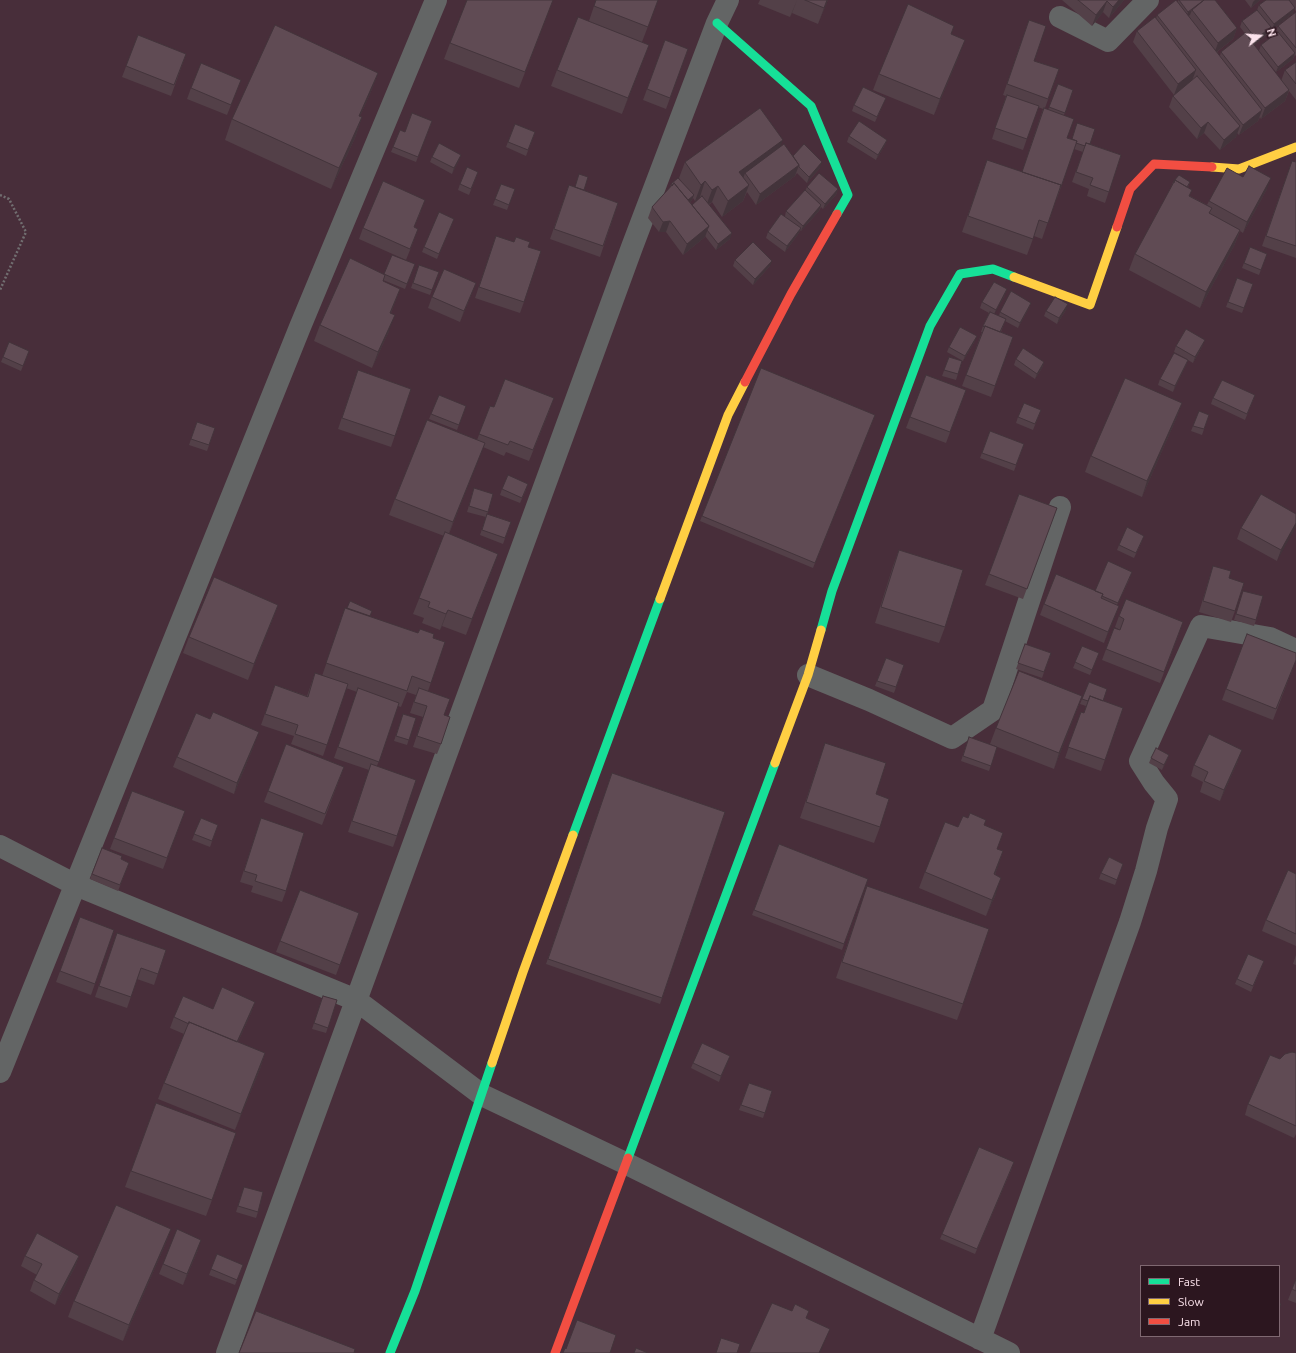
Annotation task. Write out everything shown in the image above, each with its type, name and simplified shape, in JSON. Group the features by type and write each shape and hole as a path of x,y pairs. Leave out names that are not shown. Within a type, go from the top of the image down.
{"street":[{"path":"0,1072 300,327 436,0"},
{"path":"227,1353 632,247 717,23 728,0"},
{"path":"1060,17 1108,41 1148,0"},
{"path":"390,1353 415,1291 526,964 728,415 791,294 848,195 811,106 717,23"},
{"path":"555,1353 808,675 832,591 930,326 960,274 992,269 1090,305 1130,189 1154,164 1239,169 1296,146"},
{"path":"808,675 869,700 952,738 993,710 1060,507"},
{"path":"980,1339 1130,922 1157,828 1167,799 1154,783 1140,761 1201,626 1270,638 1296,650"},
{"path":"0,846 76,885 356,1000 482,1095 626,1163 1009,1353"}],"path":[{"path":"0,195 9,199 26,232 0,290"}],"building":[{"path":"467,0 553,0 525,72 450,43"},
{"path":"596,0 658,0 648,27 594,6"},
{"path":"805,0 827,0 824,8"},
{"path":"1078,0 1119,0 1113,7 1107,1 1096,15"},
{"path":"1176,0 1262,110 1243,125 1157,15"},
{"path":"1179,0 1204,0 1188,12"},
{"path":"1204,0 1215,0 1237,28 1218,43 1192,10"},
{"path":"1266,0 1289,0 1295,8 1274,24 1259,5"},
{"path":"908,4 954,26 951,34 965,40 940,99 879,74"},
{"path":"1257,10 1271,27 1256,39 1242,21"},
{"path":"1296,12 1296,48 1278,26"},
{"path":"578,17 649,45 628,98 557,70"},
{"path":"1155,17 1196,70 1178,84 1137,31"},
{"path":"1029,20 1046,26 1034,61 1059,69 1048,99 1007,84"},
{"path":"275,25 378,73 359,116 362,117 339,168 232,119"},
{"path":"1278,32 1295,53 1278,67 1261,45"},
{"path":"1245,33 1289,90 1265,108 1221,52"},
{"path":"138,35 186,54 174,85 126,66"},
{"path":"665,40 688,49 670,98 647,89"},
{"path":"1296,62 1296,84 1285,70"},
{"path":"201,63 241,80 231,105 191,88"},
{"path":"1197,76 1240,126 1224,140 1208,122 1201,128 1173,96"},
{"path":"1058,84 1073,90 1065,113 1049,107"},
{"path":"863,87 886,98 877,117 854,105"},
{"path":"1007,95 1039,106 1027,139 995,128"},
{"path":"760,108 783,140 739,172 749,185 728,201 718,186 712,190 705,181 701,185 685,162"},
{"path":"1044,108 1074,119 1067,138 1077,141 1061,187 1061,185 1022,172"},
{"path":"412,113 432,121 418,157 393,147 400,130 405,132"},
{"path":"859,121 887,140 878,155 849,136"},
{"path":"1077,123 1095,129 1090,144 1086,143 1085,146 1076,143 1077,141 1072,139"},
{"path":"515,124 535,132 528,150 508,142"},
{"path":"439,143 461,155 454,168 432,157"},
{"path":"1086,143 1121,155 1109,192 1090,185 1093,178 1076,172"},
{"path":"784,144 799,165 760,194 745,173"},
{"path":"804,144 822,162 809,177 799,167 793,156"},
{"path":"987,160 1061,185 1048,223 1039,220 1033,239 968,216"},
{"path":"1292,161 1296,162 1296,246 1266,236"},
{"path":"1249,166 1271,178 1247,222 1209,201 1227,168 1243,177"},
{"path":"467,167 478,172 471,189 460,184"},
{"path":"819,173 838,189 825,204 807,187"},
{"path":"579,174 588,177 584,190 575,187"},
{"path":"1179,175 1190,182 1187,187 1175,180 1174,183 1173,182"},
{"path":"678,178 694,195 688,200 674,183 672,186 671,184"},
{"path":"1175,180 1192,190 1189,196 1212,208 1209,213 1240,230 1206,292 1135,254"},
{"path":"383,181 425,200 414,227 418,229 410,249 363,228"},
{"path":"674,183 709,226 687,244 670,221 663,222 652,207"},
{"path":"501,184 515,189 509,205 495,199"},
{"path":"569,185 618,203 603,246 554,229"},
{"path":"805,190 821,205 803,226 786,211"},
{"path":"702,196 732,233 718,244 707,230 709,226 692,205"},
{"path":"439,212 454,219 439,254 424,247"},
{"path":"781,214 801,228 787,246 768,232"},
{"path":"496,236 514,242 516,237 530,242 528,247 541,251 524,302 479,287"},
{"path":"753,242 772,261 755,279 735,260"},
{"path":"1250,247 1267,254 1261,270 1244,263"},
{"path":"392,255 415,264 407,284 384,274"},
{"path":"350,258 385,275 383,281 400,289 390,313 395,315 378,352 320,325"},
{"path":"419,265 439,272 432,290 413,283"},
{"path":"444,269 476,283 464,311 432,297"},
{"path":"1237,278 1253,284 1244,308 1228,302"},
{"path":"994,282 1007,289 996,310 982,302"},
{"path":"1011,291 1031,303 1020,323 1000,312"},
{"path":"1055,297 1068,304 1059,318 1046,311"},
{"path":"990,312 1006,319 1000,332 983,326"},
{"path":"985,326 1013,337 995,386 966,375"},
{"path":"960,327 977,336 965,356 949,347"},
{"path":"1186,329 1205,340 1195,357 1176,346"},
{"path":"9,342 29,351 23,366 3,357"},
{"path":"1023,348 1044,362 1037,374 1016,359"},
{"path":"1174,353 1188,360 1175,386 1160,379"},
{"path":"949,357 962,361 958,374 944,370"},
{"path":"761,368 875,415 815,563 702,516"},
{"path":"358,370 411,389 395,436 342,418"},
{"path":"926,375 966,390 950,432 910,417"},
{"path":"1125,378 1182,403 1147,481 1091,456"},
{"path":"505,379 554,398 533,450 510,441 508,445 479,434 490,406 494,407"},
{"path":"1222,380 1255,395 1247,414 1213,398"},
{"path":"439,395 466,406 459,425 431,414"},
{"path":"1024,403 1041,410 1035,424 1018,417"},
{"path":"1199,411 1209,415 1204,429 1193,426"},
{"path":"427,420 485,443 453,522 395,499"},
{"path":"197,422 215,428 209,445 191,439"},
{"path":"990,431 1024,444 1016,465 982,453"},
{"path":"508,475 528,484 522,498 502,489"},
{"path":"474,488 493,494 488,512 469,506"},
{"path":"1019,494 1057,508 1027,589 989,574"},
{"path":"1261,494 1296,514 1296,523 1281,550 1241,528"},
{"path":"487,514 511,522 505,538 482,530"},
{"path":"1127,527 1144,536 1136,553 1119,545"},
{"path":"445,532 498,554 472,619 448,610 446,614 428,607 430,602 419,598"},
{"path":"899,550 963,570 945,627 881,607"},
{"path":"1108,561 1132,572 1118,603 1095,591"},
{"path":"1213,566 1231,571 1229,578 1244,583 1235,611 1203,601"},
{"path":"1056,574 1103,594 1101,598 1119,606 1108,632 1044,604"},
{"path":"214,577 278,605 254,664 189,637"},
{"path":"1243,591 1263,596 1256,620 1236,614"},
{"path":"1126,599 1183,622 1164,672 1106,649 1114,628 1120,630 1124,619 1119,616"},
{"path":"350,601 372,611 370,616 347,608"},
{"path":"345,608 418,633 420,629 434,634 433,638 445,642 431,683 412,676 407,691 326,663"},
{"path":"1247,634 1296,653 1296,660 1276,709 1226,689"},
{"path":"1025,644 1051,653 1044,672 1018,663"},
{"path":"1082,646 1099,653 1092,670 1075,662"},
{"path":"886,658 904,665 896,687 877,681"},
{"path":"1019,671 1082,696 1059,753 996,728"},
{"path":"315,673 348,684 327,745 295,734 298,725 265,714 275,685 308,697"},
{"path":"1089,682 1107,689 1103,701 1090,696 1088,701 1082,699"},
{"path":"358,688 399,703 379,762 338,747"},
{"path":"419,688 450,699 444,715 450,717 441,744 417,736 427,706 414,702"},
{"path":"1090,696 1123,708 1105,760 1068,747 1081,712 1084,713"},
{"path":"213,712 259,732 237,783 177,757 196,713 210,719"},
{"path":"403,714 416,718 409,740 396,736"},
{"path":"1209,734 1242,750 1224,790 1204,781 1208,772 1194,765"},
{"path":"969,737 997,747 991,766 963,756"},
{"path":"825,743 886,763 876,794 889,799 880,827 806,802"},
{"path":"286,744 344,767 325,814 268,791"},
{"path":"1156,748 1169,755 1164,765 1151,758"},
{"path":"371,764 416,780 397,836 352,821"},
{"path":"612,773 725,812 662,998 548,959"},
{"path":"132,791 185,811 167,858 114,838"},
{"path":"970,813 986,820 984,825 1003,833 997,849 1003,851 994,874 1001,878 992,900 925,872 945,822 958,827 963,816 968,818"},
{"path":"201,818 218,825 212,841 194,834"},
{"path":"261,818 304,833 286,891 255,881 257,875 244,871"},
{"path":"779,844 868,879 844,944 754,910"},
{"path":"102,848 122,856 121,859 129,863 120,885 92,874"},
{"path":"1109,857 1123,864 1117,880 1101,873"},
{"path":"1288,870 1296,874 1296,934 1266,920"},
{"path":"867,886 989,929 963,1004 842,962"},
{"path":"300,890 359,913 340,965 280,941"},
{"path":"80,917 114,930 95,984 60,971"},
{"path":"117,933 166,950 158,974 141,968 131,997 99,986"},
{"path":"1248,954 1264,961 1253,986 1237,979"},
{"path":"222,987 255,1002 237,1042 174,1017 183,996 213,1009"},
{"path":"323,996 337,1000 328,1028 314,1023"},
{"path":"189,1022 265,1053 241,1114 164,1083"},
{"path":"702,1043 730,1056 721,1076 693,1063"},
{"path":"1292,1052 1296,1053 1296,1126 1248,1104 1270,1055 1280,1059 1285,1054"},
{"path":"749,1083 772,1091 765,1113 741,1105"},
{"path":"156,1103 236,1133 212,1200 131,1171"},
{"path":"979,1147 1014,1162 977,1249 942,1234"},
{"path":"244,1187 263,1192 258,1212 238,1206"},
{"path":"116,1205 171,1229 129,1325 74,1301"},
{"path":"177,1229 201,1240 187,1274 163,1264"},
{"path":"37,1233 79,1256 59,1294 34,1280 42,1264 25,1256"},
{"path":"217,1254 243,1265 237,1280 211,1269"},
{"path":"1296,1279 1296,1291 1292,1289"},
{"path":"772,1303 792,1311 795,1304 809,1311 806,1318 830,1329 819,1353 749,1353"},
{"path":"256,1311 355,1349 354,1353 239,1353"},
{"path":"577,1320 616,1335 610,1353 563,1353"},
{"path":"721,1338 740,1344 737,1353 716,1353"},
{"path":"636,1348 648,1353 634,1353"}],"traffic: fast":[{"path":"717,23 811,106 848,195 837,214"},
{"path":"821,630 832,591 930,326 960,274 993,269 1014,277"},
{"path":"573,835 660,599"},
{"path":"628,1158 775,763"},
{"path":"390,1353 415,1291 492,1063"}],"traffic: slow":[{"path":"1212,167 1239,169 1296,147"},
{"path":"1014,277 1090,305 1117,227"},
{"path":"660,599 728,415 745,382"},
{"path":"775,763 808,675 821,630"},
{"path":"492,1063 523,972 573,835"}],"traffic: jam":[{"path":"1117,227 1130,189 1154,164 1212,167"},
{"path":"745,382 791,294 837,214"},
{"path":"555,1353 628,1158"}]}
